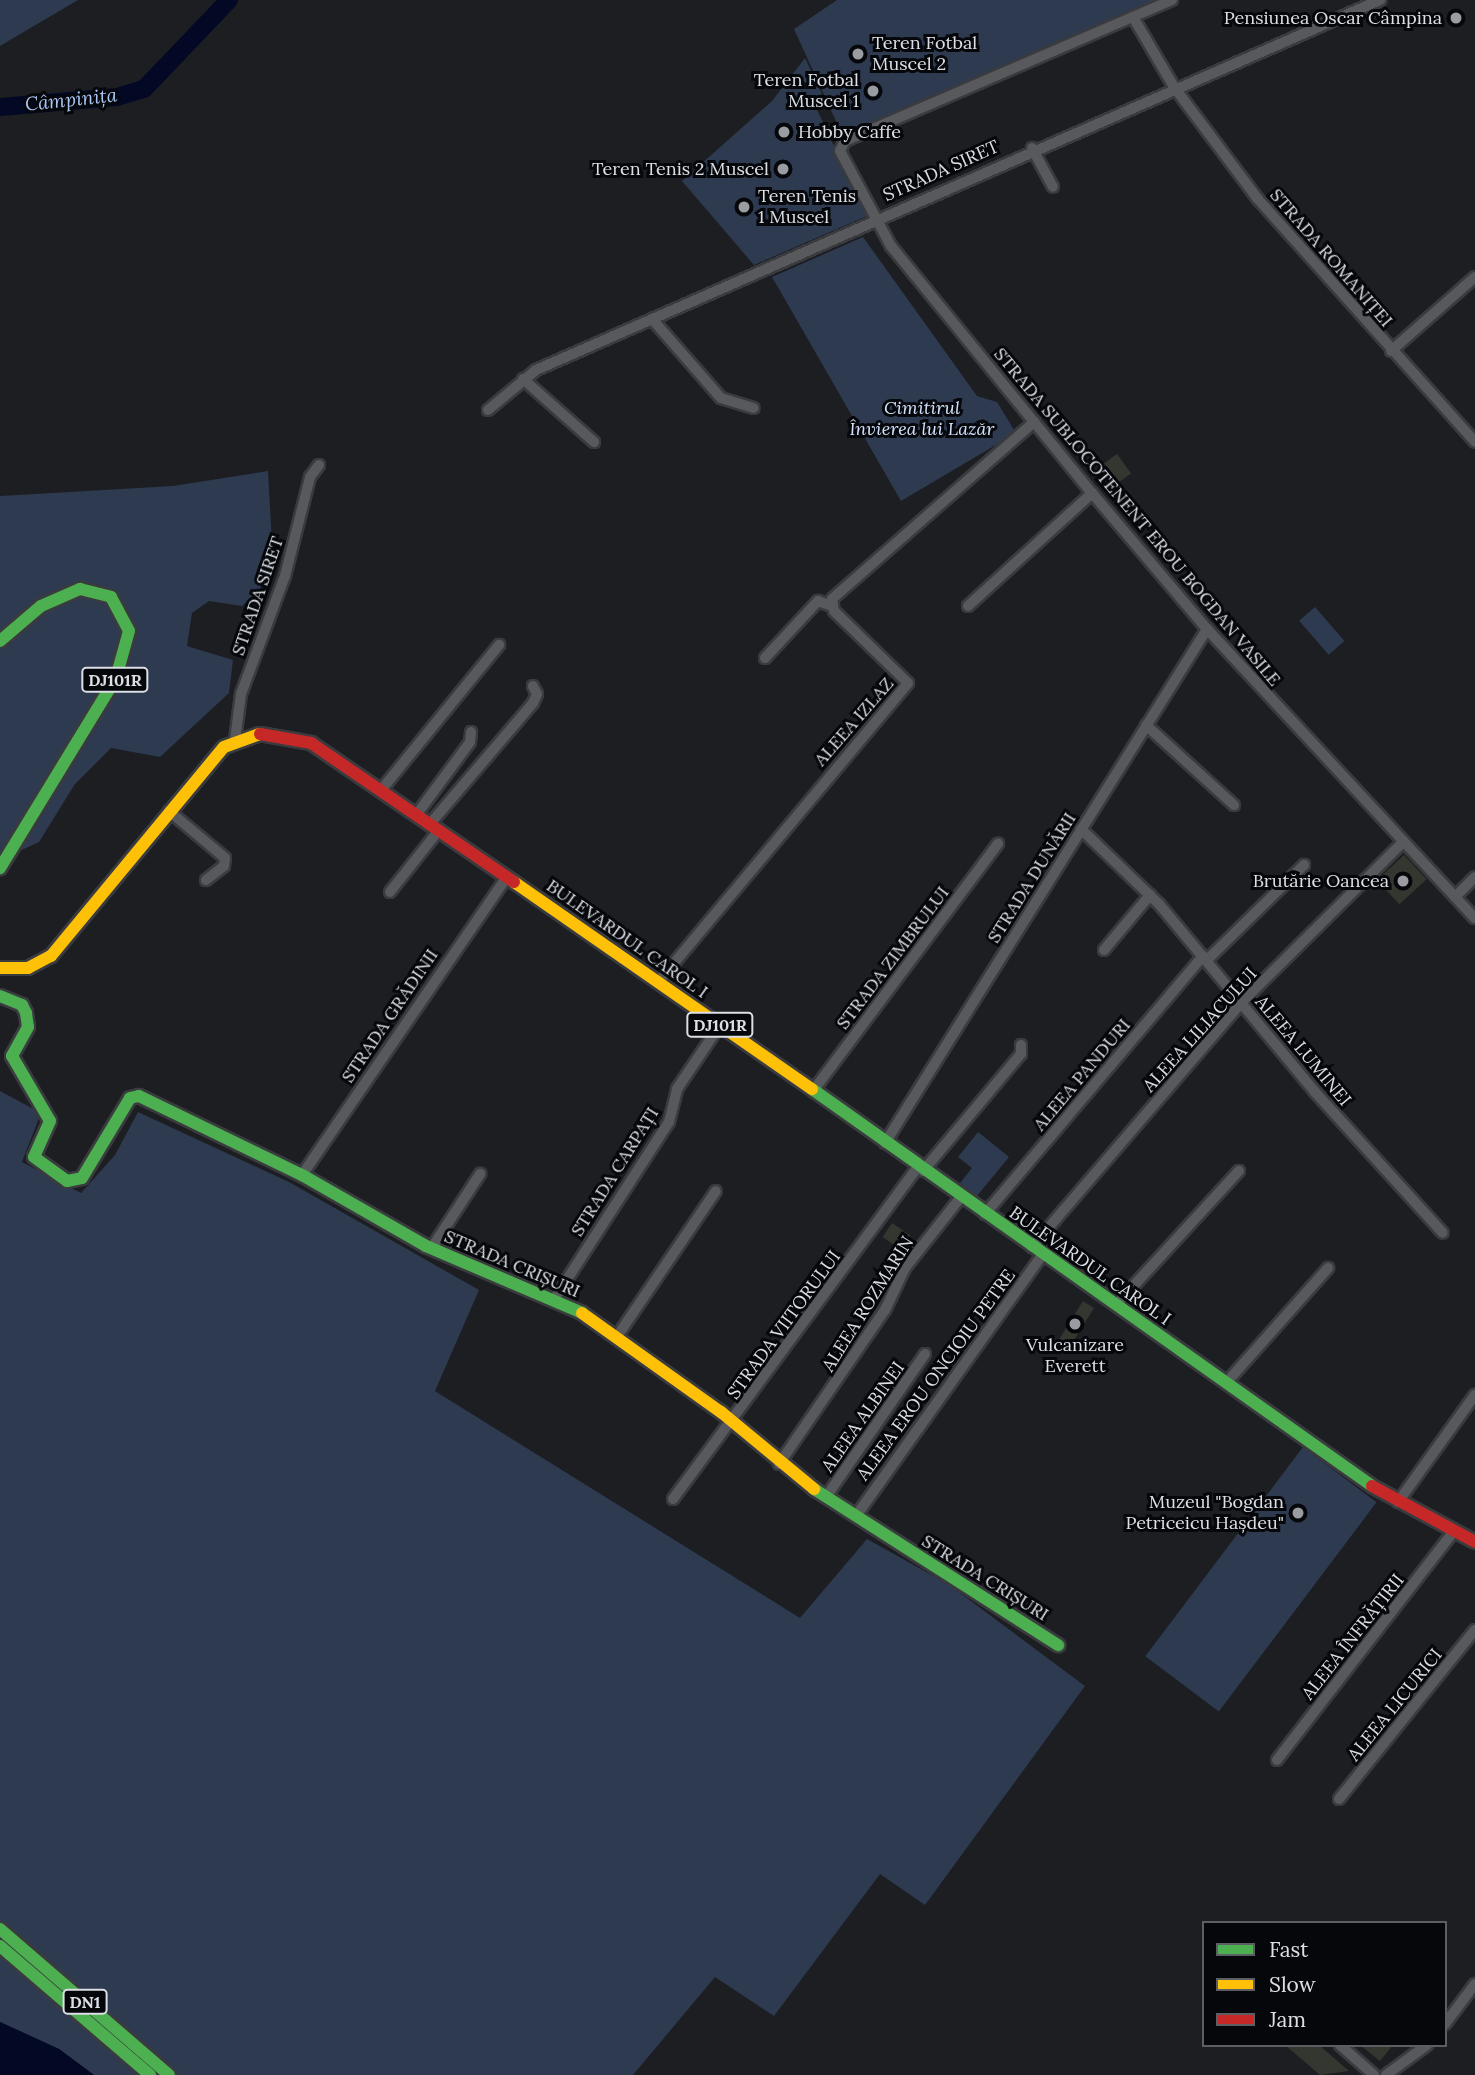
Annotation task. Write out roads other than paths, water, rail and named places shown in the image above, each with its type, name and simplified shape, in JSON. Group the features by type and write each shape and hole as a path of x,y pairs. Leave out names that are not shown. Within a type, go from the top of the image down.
{"main road":[{"name":"DJ101R","path":"0,641 41,606 80,589 111,597 128,631 116,678 0,868"},
{"name":"BULEVARDUL CAROL I","path":"0,968 29,968 51,956 215,755 235,740 265,732 298,738 382,789 659,981 960,1198 1398,1502 1453,1532 1473,1538"},
{"name":"STRADA CRIȘURI","path":"0,996 22,1005 26,1013 28,1027 12,1056 47,1111 50,1121 34,1157 71,1183 82,1178 137,1096 302,1175 431,1248 555,1298 618,1335 733,1422 779,1464 826,1497 1058,1645"},
{"name":"DN1","path":"0,1930 169,2075"},
{"name":"DN1","path":"0,1946 150,2075"}],"street":[{"path":"1133,17 1172,0"},
{"name":"STRADA SIRET","path":"488,410 523,379 652,319 1032,148 1380,0"},
{"name":"STRADA ROMANIȚEI","path":"1133,17 1174,87 1256,198 1475,442"},
{"name":"STRADA SUBLOCOTENENT EROU BOGDAN VASILE","path":"1133,17 845,141 840,151 891,246 1092,493 1207,629 1402,843 1475,918"},
{"path":"1032,148 1053,187"},
{"path":"1391,351 1475,277"},
{"path":"652,319 721,398 754,408"},
{"path":"523,379 594,442"},
{"path":"765,658 818,601 832,606 835,594 1034,422"},
{"name":"STRADA SIRET","path":"235,740 241,694 285,576 310,477 319,465"},
{"path":"968,606 1092,493"},
{"name":"ALEEA IZLAZ","path":"659,981 908,684 832,606"},
{"name":"STRADA DUNĂRII","path":"885,1143 1207,629"},
{"path":"382,789 499,645"},
{"path":"390,892 435,827 533,703 537,694 533,686"},
{"path":"1146,725 1234,805"},
{"path":"417,814 470,742 471,732"},
{"path":"169,811 225,858 224,866 206,880"},
{"name":"ALEEA LUMINEI","path":"1081,829 1150,895 1315,1092 1443,1233"},
{"name":"ALEEA LILIACULUI","path":"1038,1250 1242,1002 1402,843"},
{"name":"STRADA ZIMBRULUI","path":"813,1091 998,844"},
{"name":"ALEEA PANDURI","path":"985,1214 1205,958 1304,865"},
{"name":"STRADA GRĂDINII","path":"302,1175 507,877"},
{"path":"1455,897 1475,877"},
{"path":"1104,950 1150,895"},
{"name":"STRADA CARPAȚI","path":"555,1298 669,1122 677,1089 720,1025"},
{"name":"STRADA VIITORULUI","path":"673,1499 921,1169 1021,1054 1021,1045"},
{"path":"1116,1305 1239,1171"},
{"path":"431,1248 480,1174"},
{"path":"618,1335 716,1191"},
{"name":"ALEEA ROZMARIN","path":"779,1464 885,1310 905,1268 960,1198"},
{"name":"ALEEA EROU ONCIOIU PETRE","path":"856,1516 1038,1250"},
{"path":"1226,1382 1328,1268"},
{"name":"ALEEA ALBINEI","path":"826,1497 925,1354"},
{"path":"1398,1502 1475,1395"},
{"name":"ALEEA ÎNFRĂȚIRII","path":"1277,1760 1453,1532"},
{"name":"ALEEA LICURICI","path":"1339,1799 1475,1630"},
{"path":"1447,2021 1475,1984"},
{"path":"1342,2047 1374,2075"},
{"path":"1386,2075 1424,2047"}],"waterway":[{"name":"Câmpinița","path":"0,107 117,97 144,89 229,0"}],"place":[{"name":"Pensiunea Oscar Câmpina","path":"1456,18"},
{"name":"Teren Fotbal Muscel 2","path":"858,54"},
{"name":"Teren Fotbal Muscel 1","path":"873,91"},
{"name":"Hobby Caffe","path":"784,132"},
{"name":"Teren Tenis 2 Muscel","path":"783,169"},
{"name":"Teren Tenis 1 Muscel","path":"744,207"},
{"name":"Brutărie Oancea","path":"1403,881"},
{"name":"Vulcanizare Everett","path":"1075,1324"},
{"name":"Muzeul \"Bogdan Petriceicu Hașdeu\"","path":"1298,1513"}],"park label":[{"name":"Cimitirul Învierea lui Lazăr","path":"922,419"}]}
